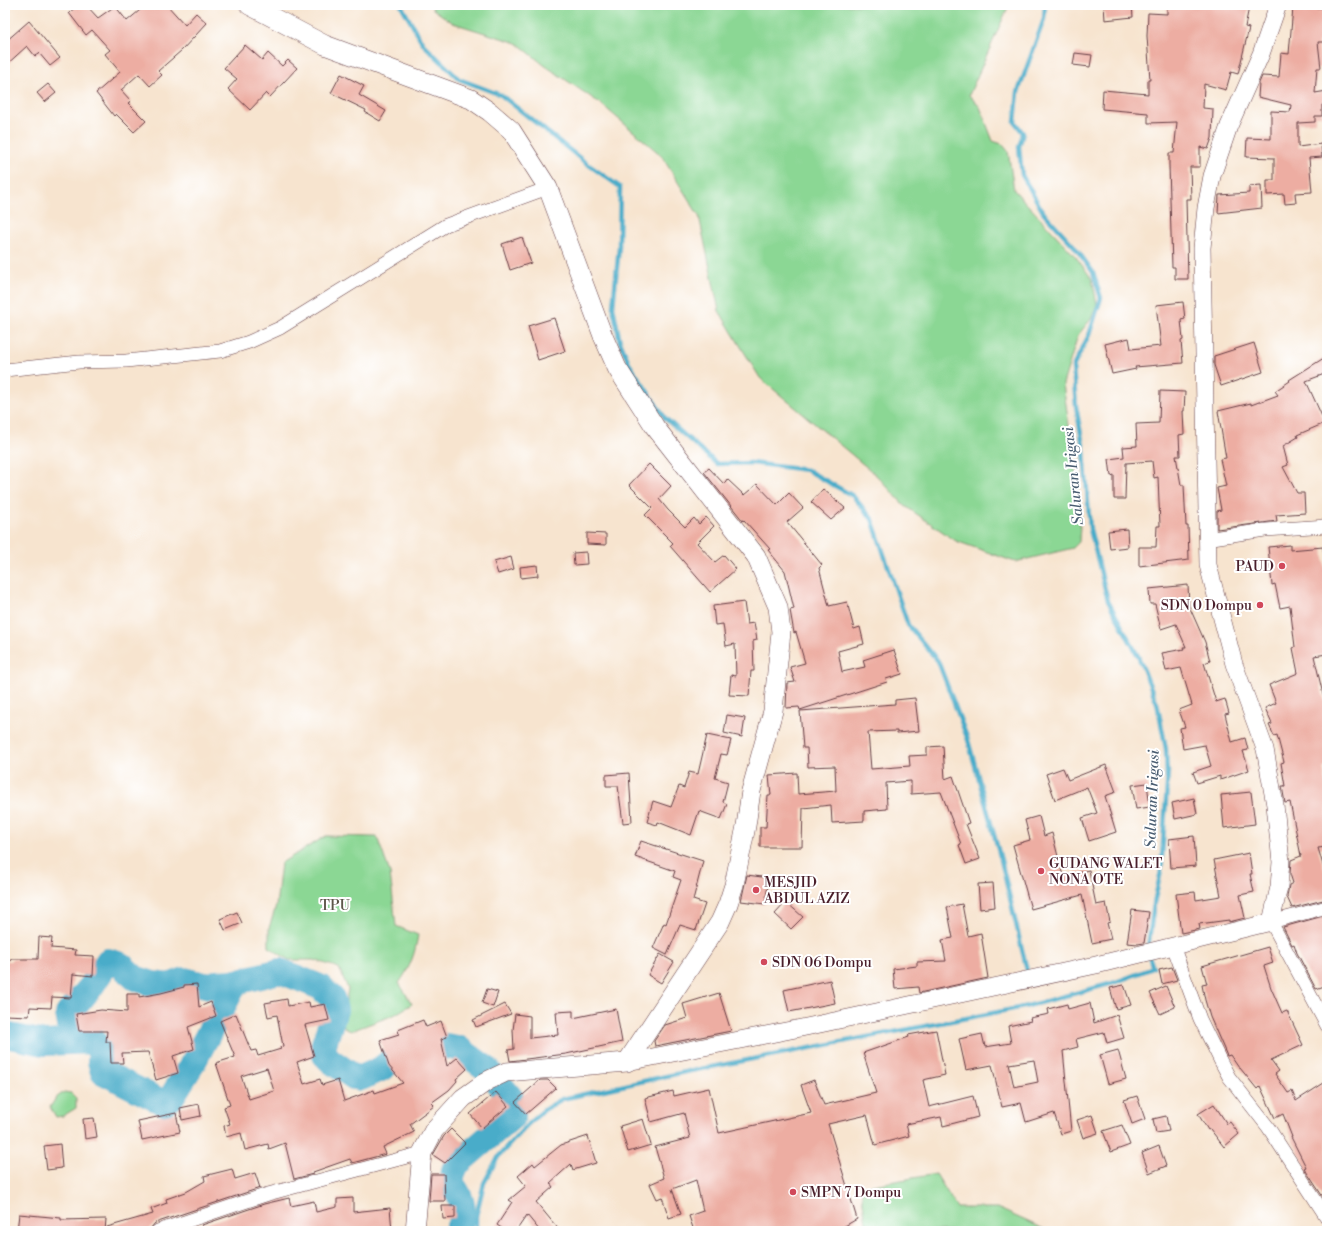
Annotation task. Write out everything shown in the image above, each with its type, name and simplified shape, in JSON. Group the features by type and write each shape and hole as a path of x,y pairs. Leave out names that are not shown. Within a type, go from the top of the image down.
{"main road":[{"path":"249,5 325,45 471,99 490,112 511,130 548,188 603,336 617,368 655,427 756,556 778,606 781,632 773,711 751,791 744,834 728,904 720,922 627,1062 506,1072 487,1081 464,1098 450,1111 431,1135 422,1153 415,1231"}],"street":[{"path":"1278,5 1261,54 1229,126 1212,176 1206,208 1202,248 1206,539 1208,565 1234,664 1264,750 1275,805 1281,862 1279,888 1271,922 1327,1026"},
{"path":"5,370 71,362 126,361 220,351 248,342 280,328 446,225 548,188"},
{"path":"1206,539 1264,530 1327,526"},
{"path":"627,1062 806,1027 1096,965 1327,907"},
{"path":"1173,946 1200,1019 1220,1060 1238,1089 1268,1127 1327,1218"},
{"path":"158,1231 268,1194 422,1153"}],"green space":[{"path":"431,5 1009,5 969,95 980,107 993,141 1002,144 1008,151 1014,190 1076,257 1092,279 1097,304 1091,319 1078,335 1063,384 1081,509 1079,542 1073,548 1015,562 956,541 905,506 876,475 760,378 719,311 699,216 661,155 601,104 544,65 517,43 453,23 433,9"},
{"name":"TPU","path":"326,836 377,837 390,873 396,926 418,935 412,960 399,983 412,1004 394,1015 351,1031 344,1028 343,1017 348,989 339,968 314,960 289,960 269,947 269,928 276,906 281,863"},
{"path":"64,1092 71,1093 76,1098 76,1108 63,1116 56,1117 50,1107 56,1098"},
{"path":"936,1174 957,1208 997,1208 1044,1229 1044,1231 867,1231 861,1187"}],"building":[{"path":"78,5 86,5 98,18 115,6 127,21 146,5 167,5 185,25 196,13 207,23 182,50 158,71 162,75 150,86 139,74 121,90 131,101 128,103 146,121 134,132 116,114 114,116 96,93 120,72 105,54 110,50 92,30 86,35 69,13"},
{"path":"1104,5 1132,5 1133,17 1105,20"},
{"path":"1167,5 1242,5 1249,7 1245,27 1249,28 1238,74 1231,72 1226,90 1204,84 1203,108 1213,109 1212,138 1208,149 1200,147 1200,167 1190,167 1191,199 1186,199 1188,279 1175,279 1175,267 1172,267 1169,153 1174,153 1177,122 1148,123 1148,113 1102,109 1103,90 1148,94 1148,80 1150,80 1147,36 1148,13 1167,14"},
{"path":"1293,7 1327,8 1327,42 1318,42 1321,68 1317,68 1315,93 1327,91 1327,104 1322,105 1322,116 1315,116 1315,122 1298,123 1298,147 1321,144 1322,157 1309,158 1312,192 1295,193 1296,203 1285,204 1284,194 1267,195 1267,180 1274,180 1274,158 1246,157 1247,138 1271,139 1271,111 1290,112 1291,105 1258,97 1259,83 1262,76 1279,77 1281,53 1289,54"},
{"path":"29,21 60,58 50,66 39,53 35,56 27,46 5,66 5,42"},
{"path":"245,45 262,60 268,53 282,66 288,60 297,68 270,97 266,93 250,110 228,89 237,79 224,68"},
{"path":"1075,53 1092,55 1090,67 1073,65"},
{"path":"341,74 364,86 359,95 386,111 380,121 365,112 366,110 331,93"},
{"path":"48,84 56,93 45,102 37,93"},
{"path":"1261,185 1262,208 1218,213 1219,195 1249,193 1249,186"},
{"path":"522,237 531,263 510,270 502,244"},
{"path":"1183,302 1185,319 1181,320 1183,340 1181,341 1183,363 1135,367 1136,369 1112,374 1105,344 1129,338 1131,349 1161,346 1156,305"},
{"path":"554,318 565,351 538,360 528,326"},
{"path":"1254,343 1263,372 1221,386 1214,365 1214,356"},
{"path":"1327,356 1327,373 1306,381 1325,423 1297,435 1298,437 1283,446 1288,465 1283,467 1297,493 1304,493 1305,513 1276,515 1277,521 1217,529 1217,511 1221,510 1217,488 1226,486 1220,459 1226,458 1218,411 1251,403 1251,405 1278,395 1275,391 1290,381 1289,380"},
{"path":"1160,391 1185,392 1183,411 1184,434 1179,435 1180,456 1176,456 1181,485 1184,485 1186,526 1188,526 1189,560 1139,566 1139,547 1156,547 1157,526 1160,526 1158,477 1154,478 1152,461 1126,463 1125,499 1114,499 1114,475 1111,476 1109,459 1124,457 1123,447 1137,446 1136,424 1159,423"},
{"path":"649,464 671,486 659,499 668,510 685,527 694,518 699,524 706,517 714,526 697,543 715,562 724,555 736,569 710,592 670,546 673,543 645,515 652,508 629,485"},
{"path":"709,468 724,484 727,479 744,495 757,484 777,505 789,493 803,508 787,522 822,565 819,568 829,606 847,602 854,629 860,627 864,644 838,651 842,672 865,667 863,660 894,650 902,674 886,679 887,682 800,710 799,707 786,708 787,683 795,682 790,667 805,663 796,632 794,633 790,610 794,609 785,571 768,550 770,549 744,520 743,521 704,472"},
{"path":"823,489 845,508 831,520 811,502"},
{"path":"1127,529 1128,547 1110,549 1108,531"},
{"path":"587,533 606,534 606,545 587,544"},
{"path":"1290,545 1290,550 1323,547 1327,590 1327,654 1314,656 1325,703 1327,703 1327,768 1323,768 1327,786 1327,847 1318,848 1327,879 1327,899 1292,908 1287,897 1289,885 1293,883 1290,874 1291,860 1301,856 1290,802 1285,803 1282,786 1285,786 1281,763 1284,762 1277,735 1274,736 1269,725 1272,724 1265,708 1276,703 1269,685 1298,673 1293,648 1295,647 1290,606 1280,608 1275,584 1272,585 1268,547"},
{"path":"586,552 587,564 574,565 573,553"},
{"path":"511,557 514,569 498,574 494,562"},
{"path":"537,565 538,576 521,578 520,567"},
{"path":"1188,585 1189,606 1205,642 1210,661 1204,663 1216,702 1225,699 1229,713 1225,714 1232,742 1245,738 1248,750 1243,751 1249,770 1220,780 1220,776 1197,783 1193,772 1211,766 1205,745 1183,749 1180,728 1185,727 1179,710 1192,705 1181,668 1166,671 1162,653 1184,649 1183,647 1186,647 1176,624 1161,629 1155,604 1150,604 1149,589"},
{"path":"744,602 747,624 754,623 757,640 753,641 754,671 751,671 749,696 729,695 731,675 736,676 735,644 726,646 723,624 715,625 713,606"},
{"path":"915,698 919,731 897,733 897,731 868,732 871,769 910,766 909,756 927,755 927,747 943,746 945,779 953,776 969,823 966,824 980,859 966,864 959,845 961,844 941,792 911,794 911,781 886,783 887,809 864,811 864,821 832,823 831,805 803,808 802,847 760,847 760,827 766,827 768,795 771,795 769,775 797,773 798,794 836,791 835,766 808,767 807,748 803,748 800,711 895,704 895,700"},
{"path":"727,715 745,718 742,737 724,733"},
{"path":"707,735 731,740 727,755 721,754 715,778 728,782 723,802 727,804 721,819 699,811 691,835 658,822 657,825 647,822 653,801 671,807 679,786 684,788 689,772 698,774"},
{"path":"1106,765 1116,792 1105,796 1116,832 1089,841 1082,818 1097,813 1087,787 1055,800 1046,774 1063,768 1068,780"},
{"path":"629,773 632,822 623,823 618,786 606,786 606,775"},
{"path":"1147,783 1150,807 1136,809 1132,785"},
{"path":"1251,792 1255,824 1224,828 1221,795"},
{"path":"1194,798 1197,814 1175,819 1172,803"},
{"name":"GUDANG WALET NONA OTE","path":"1039,816 1044,836 1052,833 1063,876 1089,870 1096,905 1106,903 1110,922 1107,923 1111,939 1092,943 1082,895 1031,909 1013,845 1030,840 1025,820"},
{"path":"1194,836 1196,866 1171,868 1169,839"},
{"path":"641,841 703,861 693,900 705,904 696,930 680,925 667,955 653,948 664,923 666,924 681,880 673,877 675,871 635,857"},
{"path":"1249,853 1252,874 1250,874 1254,892 1240,895 1245,918 1229,922 1229,920 1199,924 1200,929 1181,933 1176,894 1195,892 1196,900 1221,896 1214,860"},
{"path":"747,875 769,878 765,904 741,901"},
{"path":"993,883 995,907 980,909 978,884"},
{"path":"786,902 803,917 791,929 775,914"},
{"path":"962,904 968,936 981,933 988,978 919,993 918,987 895,989 893,969 917,966 917,962 946,961 942,940 953,938 947,907"},
{"path":"1132,910 1149,912 1144,943 1127,943"},
{"path":"237,912 242,923 225,930 220,919"},
{"path":"1327,915 1327,985 1316,989 1297,953 1294,944 1292,945 1283,927"},
{"path":"39,937 52,938 51,948 76,950 75,955 94,956 93,976 73,974 71,998 52,997 51,1008 30,1007 29,1016 5,1015 5,961 11,961 11,959 38,959"},
{"path":"1268,947 1273,963 1264,966 1271,988 1282,1013 1287,1011 1303,1045 1271,1060 1279,1071 1275,1074 1288,1093 1292,1091 1296,1101 1327,1081 1327,1203 1304,1168 1306,1167 1291,1137 1283,1114 1275,1118 1260,1086 1257,1089 1230,1055 1227,1056 1210,1017 1205,1000 1202,985 1207,984 1202,966"},
{"path":"660,954 674,962 661,983 648,975"},
{"path":"1172,967 1177,980 1162,984 1159,970"},
{"path":"830,980 835,1003 789,1012 784,990"},
{"path":"197,984 199,1007 211,1002 216,1016 188,1027 194,1049 173,1056 178,1073 156,1080 148,1052 122,1053 123,1063 111,1063 110,1042 106,1042 107,1031 79,1031 76,1014 101,1010 127,1012 127,994 139,994 139,997 184,987 184,985"},
{"path":"1124,985 1131,1005 1116,1009 1110,988"},
{"path":"1166,986 1175,1007 1160,1014 1150,993"},
{"path":"487,989 498,992 493,1007 482,1003"},
{"path":"719,993 731,1031 655,1046 654,1041 665,1025 687,1018 683,1004"},
{"path":"287,999 288,1006 309,1002 310,1007 325,1004 329,1020 305,1025 314,1056 297,1062 304,1084 320,1079 322,1085 338,1080 344,1101 374,1090 375,1093 403,1083 389,1066 380,1040 399,1034 398,1030 423,1020 426,1027 441,1021 447,1037 441,1039 447,1066 457,1058 467,1069 456,1079 457,1081 449,1090 431,1103 434,1106 410,1124 414,1132 383,1147 386,1154 352,1163 350,1159 313,1172 313,1174 294,1179 285,1143 269,1149 268,1144 245,1150 241,1133 226,1137 224,1126 230,1124 224,1107 230,1105 216,1063 235,1057 220,1021 236,1014 251,1051 256,1050 258,1056 281,1049 280,1047 283,1046 277,1015 268,1017 265,1003","holes":["267,1068 274,1091 249,1099 241,1076"]},
{"path":"1090,1003 1094,1023 1117,1015 1124,1038 1107,1043 1104,1032 1076,1039 1078,1047 1063,1051 1071,1131 1061,1134 1054,1113 1026,1122 1021,1103 1002,1107 992,1065 966,1070 959,1039 982,1034 985,1047 1011,1043 1008,1026 1031,1021 1030,1018 1049,1014 1048,1009 1067,1004 1068,1009","holes":["1034,1060 1038,1082 1014,1087 1009,1064"]},
{"path":"505,1004 511,1014 476,1027 473,1020"},
{"path":"616,1009 622,1042 566,1054 510,1061 508,1050 514,1049 513,1030 515,1014 530,1016 530,1038 558,1035 556,1012 573,1011 573,1018"},
{"path":"936,1030 945,1075 923,1080 929,1107 973,1096 978,1117 943,1126 941,1117 906,1124 909,1136 875,1145 867,1115 828,1124 857,1219 836,1231 694,1231 689,1216 703,1211 696,1180 672,1189 681,1214 669,1218 662,1197 657,1199 650,1184 664,1178 655,1147 690,1138 684,1113 651,1122 645,1098 673,1091 674,1096 709,1088 719,1133 811,1113 801,1085 814,1080 824,1105 876,1093 863,1053 909,1037 908,1035"},
{"path":"1118,1050 1126,1079 1108,1084 1100,1055"},
{"path":"540,1080 548,1080 556,1088 526,1114 515,1102"},
{"path":"496,1092 508,1106 482,1128 470,1114"},
{"path":"1137,1096 1145,1119 1132,1124 1124,1100"},
{"path":"199,1104 201,1116 182,1120 180,1108"},
{"path":"1214,1104 1227,1124 1230,1122 1239,1134 1224,1147 1210,1129 1208,1130 1198,1114"},
{"path":"176,1113 180,1132 142,1140 138,1121"},
{"path":"1092,1115 1098,1133 1083,1138 1077,1120"},
{"path":"1166,1116 1169,1131 1156,1133 1153,1119"},
{"path":"94,1118 97,1137 85,1139 83,1119"},
{"path":"643,1119 651,1145 628,1152 620,1126"},
{"path":"1122,1125 1130,1145 1111,1152 1103,1131"},
{"path":"451,1129 465,1143 445,1163 433,1155 444,1136"},
{"path":"588,1136 596,1163 573,1170 571,1164 550,1183 553,1187 536,1202 560,1231 540,1231 527,1215 516,1231 506,1231 497,1225 512,1202 509,1200 526,1186 518,1176 533,1163 535,1166 561,1145"},
{"path":"60,1144 62,1168 47,1170 44,1146"},
{"path":"1159,1146 1166,1166 1149,1173 1142,1153"},
{"path":"232,1169 235,1179 255,1173 260,1188 155,1223 150,1229 145,1231 108,1231 107,1227 153,1214 151,1209 167,1203 166,1199 186,1192 205,1181 204,1176"},
{"path":"431,1174 444,1174 445,1201 429,1201"},
{"path":"289,1198 291,1206 314,1201 316,1212 337,1207 337,1199 353,1198 353,1212 390,1208 392,1231 203,1231 202,1225 264,1204"},
{"path":"442,1206 455,1206 455,1218 443,1219"},
{"path":"19,1214 61,1218 61,1220 106,1219 105,1231 17,1231"}],"waterway":[{"path":"401,5 423,44 459,79 501,95 586,163 620,187 619,247 613,307 620,342 630,365 665,418 717,464 751,463 807,470 853,496 872,519 908,625 938,661 968,740 1001,860 1028,975"},
{"name":"Saluran Irigasi","path":"1045,5 1044,19 1018,92 1015,122 1023,133 1019,147 1022,175 1043,212 1074,246 1093,272 1101,298 1089,335 1073,367 1076,406 1084,451 1090,529 1108,601 1138,656 1157,703 1166,749 1167,779 1168,771 1161,871 1154,903 1148,948"},
{"path":"476,1231 476,1216 484,1183 498,1157 528,1124 544,1110 562,1099 685,1072 1024,1007 1113,983 1153,968 1149,956"},
{"path":"73,1041 68,1014 91,987 108,961 121,965 135,978 153,984 169,986 185,980 209,986 216,983 236,982"},
{"path":"5,1035 44,1043 94,1041 101,1054 100,1061 103,1072 164,1103 171,1098 193,1063 236,982 280,971 320,987 332,998 335,1010 323,1047 325,1055 354,1077 361,1078 381,1069 401,1053 418,1047 440,1045 458,1048 487,1069 511,1098 513,1116 456,1165 450,1182 461,1199 463,1211 457,1231"}],"place":[{"name":"PAUD","path":"1282,566"},
{"name":"SDN 0 Dompu","path":"1260,605"},
{"name":"GUDANG WALET NONA OTE","path":"1041,871"},
{"name":"MESJID ABDUL AZIZ","path":"756,890"},
{"name":"SDN 06 Dompu","path":"764,962"},
{"name":"SMPN 7 Dompu","path":"793,1192"}]}
